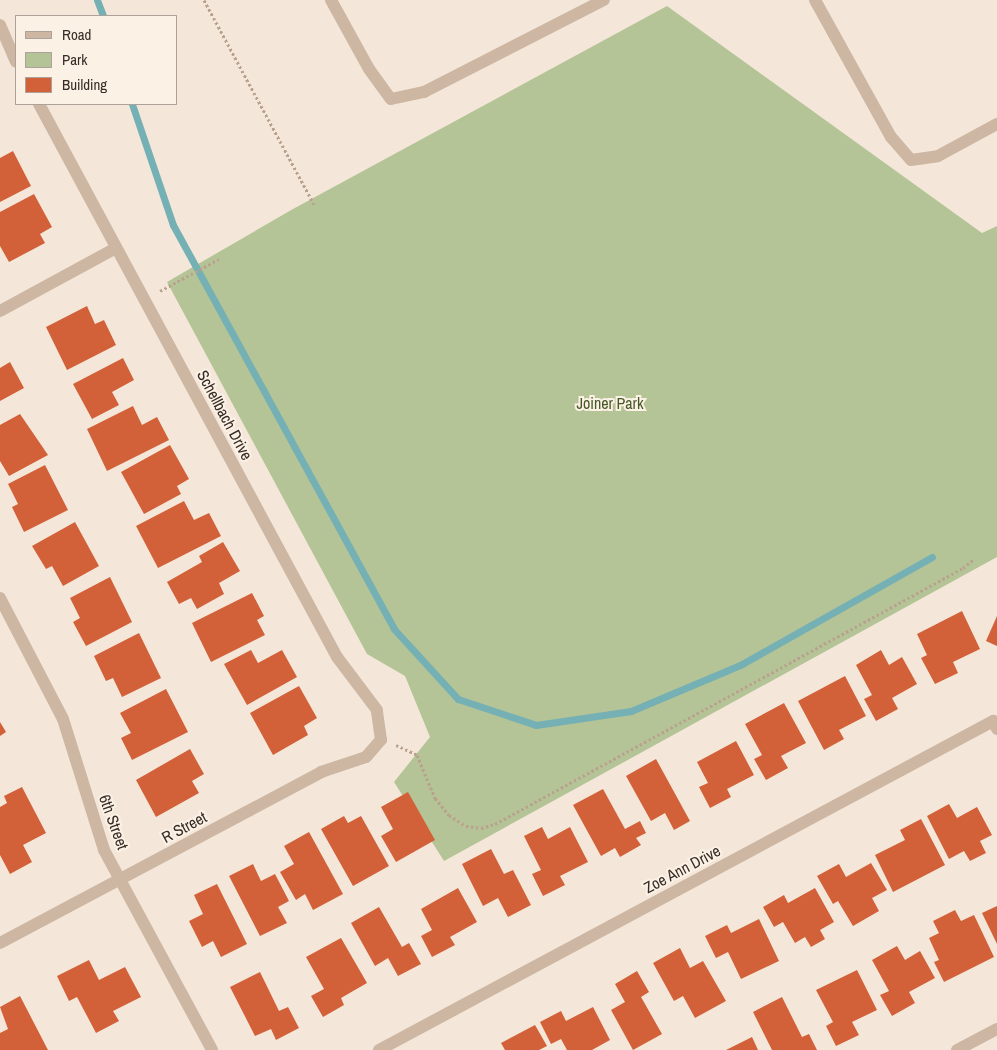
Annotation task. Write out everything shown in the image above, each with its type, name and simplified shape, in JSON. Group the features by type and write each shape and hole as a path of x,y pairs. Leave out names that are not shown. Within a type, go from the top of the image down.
{"street":[{"path":"331,0 368,69 391,99 424,92 604,0"},
{"path":"575,0 581,12"},
{"path":"815,0 890,138 911,160 938,156 997,124"},
{"path":"0,25 15,60"},
{"name":"Schellbach Drive","path":"40,105 337,657 377,710 382,740"},
{"path":"0,311 116,248"},
{"name":"6th Street","path":"0,598 63,719 104,850 121,878 212,1050"},
{"name":"Zoe Ann Drive","path":"379,1050 993,721 997,729"},
{"name":"R Street","path":"0,943 320,772 366,757 382,740"},
{"path":"957,1050 997,1029"}],"path":[{"path":"204,0 314,204"},
{"path":"178,281 219,259"},
{"path":"382,740 418,755 435,798 449,815 466,826 481,828 496,824 963,568 974,559"}],"green space":[{"name":"Joiner Park","path":"667,6 982,233 997,226 997,557 444,861 394,782 430,737 405,676 367,654 167,282 293,209"}],"building":[{"path":"13,151 31,186 0,202 0,158"},
{"path":"34,194 52,227 40,234 45,243 9,262 0,246 0,212"},
{"path":"87,306 95,324 104,320 116,345 67,370 46,327"},
{"path":"123,358 134,380 112,392 119,405 92,419 73,384"},
{"path":"10,362 24,388 0,401 0,368"},
{"path":"133,406 142,425 157,417 169,440 107,471 87,429"},
{"path":"20,414 48,455 9,476 0,461 0,425"},
{"path":"170,445 189,479 177,486 181,494 144,514 121,472"},
{"path":"45,465 68,510 24,532 12,507 18,504 8,484"},
{"path":"184,501 194,520 209,513 221,536 158,568 136,526"},
{"path":"75,522 99,566 63,586 52,566 46,569 32,546"},
{"path":"223,542 240,571 219,583 224,594 197,609 191,598 179,604 167,582 202,562 199,556"},
{"path":"110,577 132,622 86,646 73,622 80,618 70,598"},
{"path":"252,593 264,616 257,620 265,635 211,662 192,623"},
{"path":"962,611 980,649 953,662 958,673 935,684 921,658 927,655 917,634"},
{"path":"997,616 997,646 986,641"},
{"path":"139,633 161,678 122,697 113,678 106,681 94,656"},
{"path":"251,650 258,663 282,650 297,677 247,705 224,664"},
{"path":"881,650 889,665 902,657 917,684 892,698 898,709 876,721 864,699 872,695 856,665"},
{"path":"845,676 866,716 839,730 844,739 824,750 798,701"},
{"path":"299,686 317,718 304,726 308,735 273,755 250,713"},
{"path":"166,689 188,732 132,760 121,738 131,733 120,713"},
{"path":"784,703 806,743 781,756 788,768 766,780 754,759 762,755 745,724"},
{"path":"0,722 6,732 0,736"},
{"path":"736,741 754,775 727,789 731,797 710,808 699,787 708,783 697,762"},
{"path":"190,749 204,774 192,781 199,793 156,817 136,780"},
{"path":"656,759 690,821 674,830 665,813 651,821 626,776"},
{"path":"22,787 46,833 23,845 32,862 10,874 0,855 0,807 7,803 4,796"},
{"path":"603,789 625,829 640,821 646,833 636,838 641,845 620,857 615,848 601,856 573,805"},
{"path":"408,792 435,840 396,862 381,836 393,829 381,807"},
{"path":"949,804 957,818 977,807 992,835 980,841 986,853 970,861 964,851 949,859 927,816"},
{"path":"344,816 348,823 361,816 389,866 353,886 321,829"},
{"path":"921,819 945,865 893,892 875,855 905,840 900,830"},
{"path":"542,827 548,839 570,827 588,862 560,876 565,885 543,896 532,874 541,870 524,836"},
{"path":"309,832 343,894 313,910 305,894 296,900 280,872 294,864 284,846"},
{"path":"491,849 504,874 513,870 531,905 508,917 498,898 483,906 462,864"},
{"path":"871,863 887,890 872,898 879,911 853,926 838,901 833,904 817,876 839,864 846,877"},
{"path":"253,864 261,881 275,874 289,901 278,907 287,923 260,936 229,876"},
{"path":"217,884 247,944 221,957 213,941 202,947 189,921 203,914 194,895"},
{"path":"458,888 477,922 450,937 455,945 432,957 421,936 432,930 421,909"},
{"path":"815,888 834,922 820,930 825,939 811,947 805,937 795,943 783,922 774,927 763,907 784,895 788,903"},
{"path":"997,906 997,944 982,913"},
{"path":"379,907 402,947 409,943 421,964 398,976 388,958 375,966 351,923"},
{"path":"955,910 961,921 974,915 994,957 944,982 934,962 939,960 929,938 939,933 933,921"},
{"path":"759,919 779,961 741,979 728,952 716,958 705,936 727,925 731,933"},
{"path":"341,938 367,983 341,998 344,1005 323,1017 311,996 324,989 306,957"},
{"path":"897,946 905,960 920,951 935,978 909,992 915,1003 892,1016 880,995 889,991 872,960"},
{"path":"680,948 690,968 703,961 726,1001 695,1018 683,996 674,1001 653,963"},
{"path":"89,960 99,980 125,967 141,997 113,1011 119,1021 96,1033 77,997 69,1001 57,976"},
{"path":"857,970 877,1010 852,1022 859,1035 836,1046 826,1026 833,1022 816,990"},
{"path":"637,971 649,992 641,997 662,1034 633,1050 611,1010 625,1002 615,984"},
{"path":"260,972 279,1011 288,1007 299,1028 276,1040 271,1029 255,1036 230,987"},
{"path":"20,996 48,1050 0,1050 0,1033 8,1029 0,1007"},
{"path":"782,997 802,1037 809,1034 817,1050 772,1050 753,1012"},
{"path":"593,1007 610,1040 592,1050 567,1050 561,1039 551,1044 540,1022 561,1011 566,1021"},
{"path":"535,1025 547,1046 539,1050 505,1050 501,1043"},
{"path":"752,1037 758,1050 726,1050"}],"waterway":[{"path":"97,0 103,15"},
{"path":"132,105 173,225 394,629 458,699 536,725 631,711 742,664 932,557"}]}
